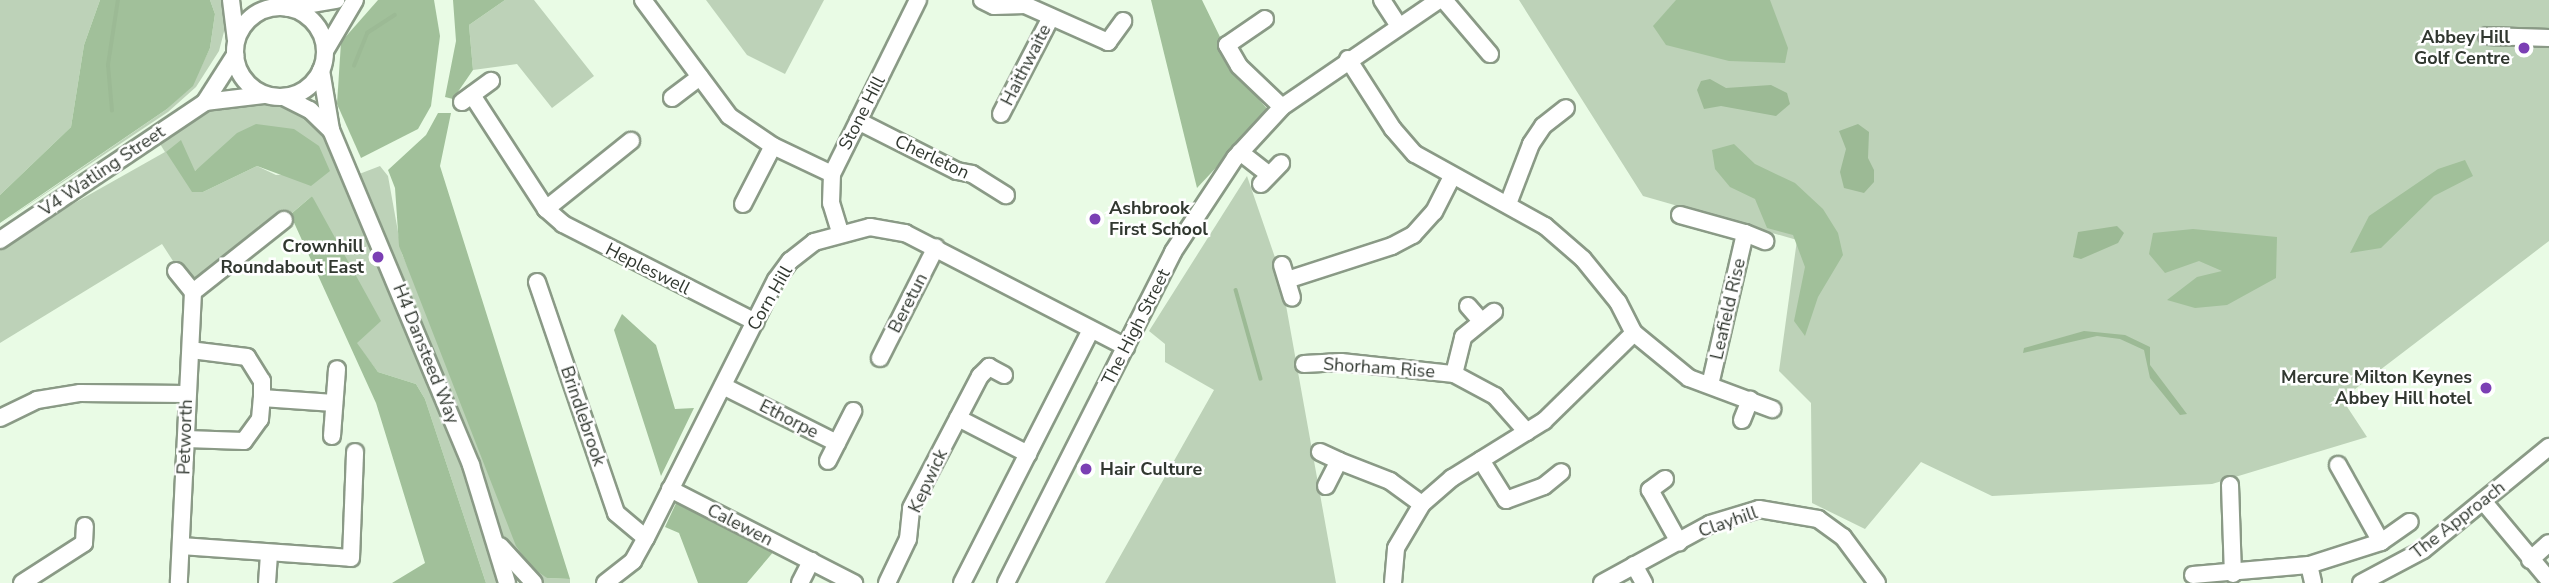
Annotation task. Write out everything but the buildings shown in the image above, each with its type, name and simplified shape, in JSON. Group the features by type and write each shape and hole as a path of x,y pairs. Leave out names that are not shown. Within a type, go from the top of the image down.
{"street":[{"path":"231,0 235,48 243,79 264,95 284,97 306,89 321,70 325,51 355,0"},
{"path":"259,0 283,7 314,23 325,51"},
{"path":"235,48 251,17 283,7 336,0"},
{"path":"643,0 729,116 773,146 831,174"},
{"name":"Stone Hill","path":"840,232 831,203 831,174 918,0"},
{"name":"Haithwaite","path":"982,0 994,6 1025,5 1051,16 1109,50 1123,21"},
{"path":"1382,0 1399,26"},
{"path":"1441,0 1490,54"},
{"name":"The High Street","path":"1006,583 1173,252 1240,152 1282,107 1348,59 1441,0"},
{"name":"Haithwaite","path":"1001,114 1051,16"},
{"path":"1265,19 1227,45 1239,66 1282,107"},
{"path":"2487,36 2549,38"},
{"name":"V4 Watling Street","path":"205,102 235,48"},
{"name":"Leafield Rise","path":"1348,59 1393,130 1415,153 1452,177 1508,204 1545,226 1583,260 1618,302 1633,333 1689,378 1772,409"},
{"name":"H4 Dansteed Way","path":"321,70 331,130 362,197 471,465 507,583"},
{"path":"672,98 700,77"},
{"name":"Hepleswell","path":"491,81 467,98 545,209 585,237 755,323"},
{"name":"V4 Watling Street","path":"0,240 205,102 264,95"},
{"name":"H4 Dansteed Way","path":"284,97 310,110 331,130"},
{"path":"1508,204 1531,144 1543,126 1566,108"},
{"name":"Cherleton","path":"858,121 957,171 972,174 1006,195"},
{"path":"545,209 631,141"},
{"path":"743,204 773,146"},
{"path":"1240,152 1270,174"},
{"path":"1292,298 1284,272 1392,246 1413,234 1434,212 1452,177"},
{"name":"Leafield Rise","path":"1680,215 1765,241"},
{"path":"176,271 193,292 284,220"},
{"name":"Corn Hill","path":"612,581 633,561 646,538 755,323 790,261 814,243 840,232 870,227 905,233 1126,347"},
{"name":"Leafield Rise","path":"1710,385 1745,233"},
{"name":"Beretun","path":"880,358 936,247"},
{"name":"Brindlebrook","path":"537,282 551,297 616,513 646,538"},
{"name":"Petworth","path":"179,583 193,292"},
{"name":"Shorham Rise","path":"1454,374 1463,337 1487,316 1468,306"},
{"path":"962,583 1091,330"},
{"path":"1393,583 1396,548 1422,504 1573,397 1633,333"},
{"path":"186,439 244,440 260,419 262,398 262,381 247,357 191,350"},
{"name":"Shorham Rise","path":"1304,364 1341,354 1454,374 1495,396 1527,432"},
{"name":"Kepwick","path":"887,583 908,539 911,508 958,418 989,367 1004,375"},
{"path":"332,436 337,369"},
{"name":"Ethorpe","path":"723,386 837,443 828,461"},
{"path":"0,418 37,400 80,393 187,394"},
{"path":"262,398 334,403"},
{"path":"1742,419 1750,401"},
{"path":"837,443 853,411"},
{"path":"958,418 1028,454"},
{"name":"The Approach","path":"2361,583 2380,580 2423,550 2549,447"},
{"path":"181,546 351,558 355,452"},
{"path":"1320,452 1390,481 1422,504"},
{"path":"1481,460 1506,500 1544,485 1561,472"},
{"path":"1326,486 1339,461"},
{"path":"2338,465 2381,542"},
{"path":"1665,479 1646,485 1679,542"},
{"path":"2332,492 2348,484"},
{"path":"2230,485 2240,502 2233,574"},
{"name":"Calewen","path":"670,489 854,583"},
{"path":"2483,501 2549,580"},
{"name":"Clayhill","path":"1602,583 1710,524 1759,509 1790,511 1818,519 1843,537 1877,583"},
{"path":"2193,575 2233,574 2309,565 2381,542 2410,522"},
{"path":"33,580 84,542 85,526"},
{"path":"494,538 534,583"},
{"path":"2530,559 2549,543"},
{"path":"267,583 269,553"},
{"path":"800,583 811,561"},
{"path":"1634,565 1644,583"},
{"path":"2309,565 2313,583"}],"shaded area":[{"path":"0,0 100,0 84,45 71,127 0,195"},
{"path":"100,0 210,0 215,14 210,48 193,86 167,109 0,223 0,195 71,127 84,45"},
{"path":"210,0 225,0 226,24 219,51 196,87 168,112 0,224 167,109 192,86 210,48 215,14"},
{"path":"378,0 434,0 440,36 431,106 418,129 361,158 337,104 341,42"},
{"path":"453,0 505,0 469,25 473,70 453,99 445,97 456,41"},
{"path":"505,0 534,0 594,76 552,108 517,64 473,70 469,25"},
{"path":"706,0 824,0 785,74 747,55"},
{"path":"1151,0 1202,0 1239,76 1269,111 1197,188"},
{"name":"Abbey Hill Golf Centre","path":"1519,0 2549,0 2549,241 2342,399 2367,437 2212,484 1992,496 1921,462 1865,529 1812,503 1811,403 1779,371 1797,240 1643,196"},
{"path":"1676,0 1770,0 1788,48 1785,63 1729,61 1666,45 1653,26"},
{"path":"1710,79 1726,88 1771,85 1787,93 1790,104 1776,116 1721,106 1704,109 1697,90 1701,81"},
{"path":"264,95 310,110 354,176 380,166 388,176 402,254 547,578 570,579 570,583 525,583 495,541 507,583 486,583 425,399 416,384 378,372 356,343 365,334 312,196 259,241 258,224 258,236 193,292 162,244 0,343 0,240 44,210 55,214 165,152 154,134 205,102","holes":["211,159 330,171 276,175 257,166 203,192 192,192 195,171"]},
{"path":"438,113 451,113 440,166 570,579 547,578 531,567 516,546 399,246 395,188 388,170 426,135"},
{"path":"256,124 294,129 319,146 330,171 311,186 257,166 203,192 192,192 166,152 181,140 195,171 237,133"},
{"path":"1858,124 1869,132 1868,158 1874,170 1874,182 1864,193 1844,188 1840,172 1846,149 1839,131"},
{"path":"1734,144 1755,164 1795,183 1823,209 1838,233 1843,255 1818,297 1805,336 1794,321 1805,267 1793,235 1767,228 1755,199 1730,187 1715,169 1712,150"},
{"path":"2465,160 2473,176 2434,196 2381,248 2350,253 2369,216 2438,169"},
{"path":"1247,176 1280,272 1336,583 1105,583 1214,390 1165,362 1165,344 1149,331"},
{"path":"312,196 381,321 357,343 378,372 416,384 425,399 486,583 392,583 425,563 376,403 291,216 284,220"},
{"path":"2117,226 2124,233 2118,243 2081,259 2073,257 2078,232"},
{"path":"2193,229 2277,237 2276,278 2227,305 2195,308 2167,300 2197,277 2222,271 2199,261 2165,273 2149,254 2153,233"},
{"path":"622,314 656,345 675,409 694,408 661,476 614,330"},
{"path":"2084,331 2125,335 2150,347 2150,365 2187,414 2180,415 2150,378 2144,350 2120,339 2097,336 2023,353 2024,348"},
{"path":"678,499 775,550 747,583 698,583 679,533 665,527"}],"waterway":[{"path":"112,111 108,65 118,0"},
{"path":"354,66 367,33 395,15"},
{"path":"1236,290 1261,379"}],"place":[{"name":"Abbey Hill Golf Centre","path":"2524,48"},
{"name":"Ashbrook First School","path":"1095,219"},
{"name":"Crownhill Roundabout East","path":"378,257"},
{"name":"Mercure Milton Keynes Abbey Hill hotel","path":"2486,388"},
{"name":"Hair Culture","path":"1086,469"}]}
